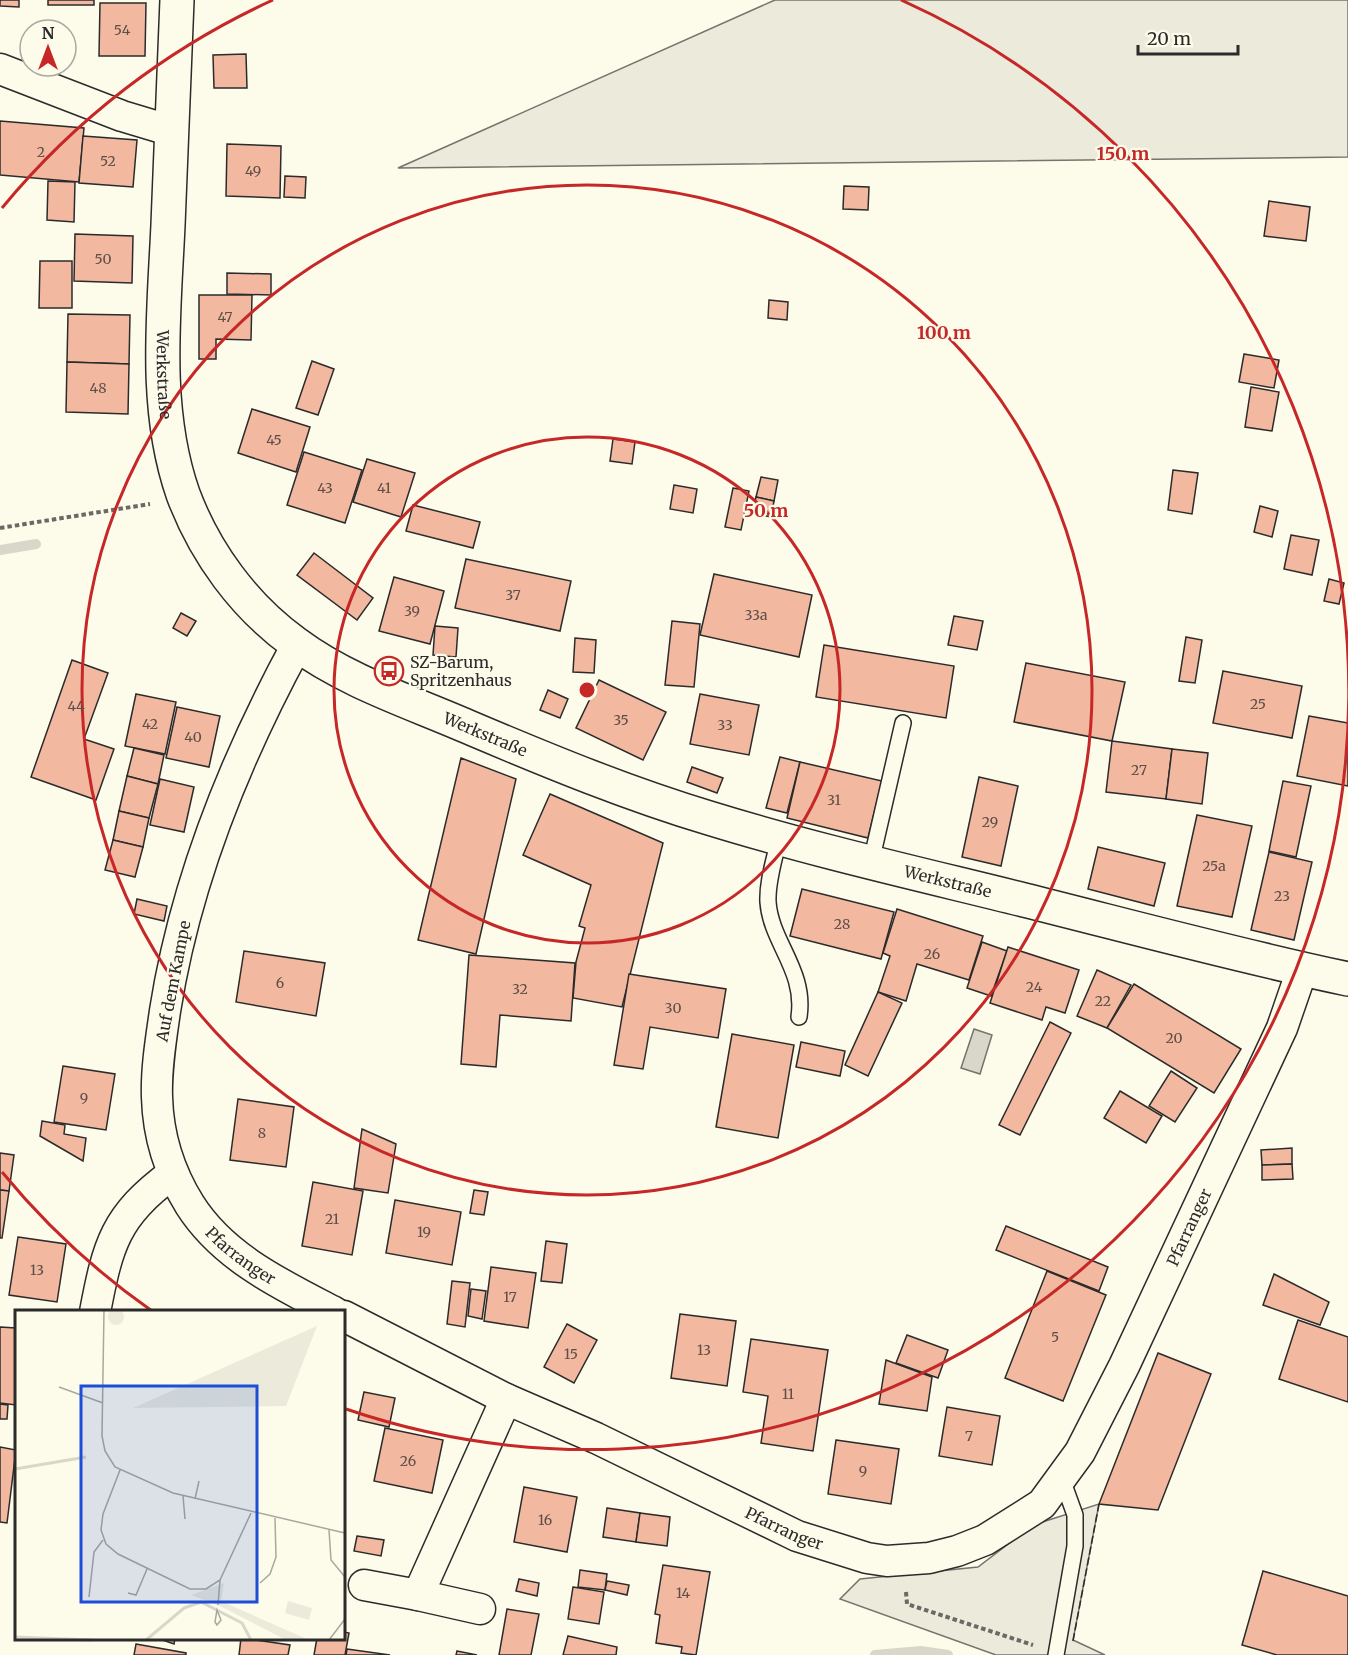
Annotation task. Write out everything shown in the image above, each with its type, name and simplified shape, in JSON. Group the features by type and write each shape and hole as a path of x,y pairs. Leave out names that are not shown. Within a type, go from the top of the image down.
{"main road":[{"name":"Werkstraße","path":"177,0 163,384 167,432 184,498 215,559 262,617 297,645 335,668 533,754 630,792 779,838 1348,980"}],"street":[{"path":"0,69 122,116 172,131"},
{"name":"Auf dem Kampe","path":"172,1174 161,1133 157,1098 158,1071 170,981 182,927 199,867 247,745 297,645"},
{"name":"Pfarranger","path":"345,1317 506,1399 596,1438 797,1536 867,1558 903,1561 957,1551 985,1540 1042,1504 1062,1479 1102,1412 1282,1028 1302,970"},
{"path":"95,1310 103,1269 116,1232 127,1213 146,1193 172,1174"},
{"name":"Pfarranger","path":"172,1174 190,1206 214,1237 248,1264 332,1310"},
{"path":"418,1595 506,1399"},
{"path":"364,1585 480,1609"}],"lane":[{"path":"871,862 903,723"},
{"path":"779,838 768,902 772,920 799,987 801,1000 799,1017"},
{"path":"1057,1654 1076,1546 1075,1515 1062,1479"}],"path":[{"path":"0,528 184,498"},
{"path":"907,1604 1057,1654"}],"shaded area":[{"path":"775,0 1348,0 1348,157 398,168"},
{"path":"974,1029 992,1035 980,1074 961,1068"},
{"path":"1099,1504 1073,1640 1105,1655 996,1655 840,1599 860,1579 978,1567 1033,1525"}],"building":[{"path":"0,0 19,0 19,7 0,6"},
{"path":"48,0 94,0 94,5 48,5"},
{"path":"100,3 146,3 145,56 99,56"},
{"path":"246,54 247,88 214,88 213,55"},
{"path":"0,121 84,128 79,182 0,175"},
{"path":"83,136 137,140 133,187 79,183"},
{"path":"227,144 281,146 280,198 226,196"},
{"path":"285,176 306,177 305,198 284,197"},
{"path":"48,181 75,182 74,222 47,220"},
{"path":"844,186 869,187 868,210 843,209"},
{"path":"1269,201 1310,207 1306,241 1264,236"},
{"path":"75,234 133,236 132,283 74,281"},
{"path":"40,261 72,261 72,308 39,308"},
{"path":"227,273 271,274 271,295 227,294"},
{"path":"199,295 252,295 251,340 216,339 216,359 199,359"},
{"path":"769,300 788,302 787,320 768,318"},
{"path":"68,314 130,315 129,364 67,362"},
{"path":"1244,354 1279,360 1274,388 1239,382"},
{"path":"312,361 334,369 318,415 296,408"},
{"path":"67,362 129,364 128,414 66,412"},
{"path":"1251,387 1279,392 1272,431 1245,427"},
{"path":"252,409 310,427 296,472 238,453"},
{"path":"613,439 635,442 632,464 610,461"},
{"path":"304,452 362,470 345,523 287,505"},
{"path":"367,459 415,473 401,517 353,502"},
{"path":"1173,470 1198,473 1192,514 1168,510"},
{"path":"761,477 778,480 774,501 756,497"},
{"path":"674,485 697,489 693,513 670,509"},
{"path":"733,488 749,491 741,530 725,527"},
{"path":"756,497 774,501 771,517 753,513"},
{"path":"413,505 480,522 473,548 406,531"},
{"path":"1260,506 1278,511 1272,537 1254,532"},
{"path":"1291,535 1319,540 1312,575 1284,569"},
{"path":"314,553 373,598 357,620 297,575"},
{"path":"466,559 571,581 560,631 455,608"},
{"path":"714,574 812,595 799,657 700,635"},
{"path":"394,577 444,591 430,644 379,631"},
{"path":"1329,579 1344,583 1339,604 1324,601"},
{"path":"181,613 196,621 187,636 173,628"},
{"path":"954,616 983,621 977,650 948,645"},
{"path":"672,621 700,624 694,687 665,685"},
{"path":"435,626 458,628 456,657 433,655"},
{"path":"1186,637 1202,640 1195,683 1179,681"},
{"path":"575,638 596,640 594,673 573,672"},
{"path":"824,645 954,666 946,718 816,697"},
{"path":"72,660 108,673 84,739 114,749 96,800 31,777"},
{"path":"1026,663 1125,682 1112,741 1014,722"},
{"path":"1223,671 1302,686 1292,738 1213,723"},
{"path":"599,680 666,712 643,760 576,728"},
{"path":"548,690 568,699 560,718 540,710"},
{"path":"136,694 176,702 165,754 125,746"},
{"path":"700,694 759,705 749,755 690,744"},
{"path":"177,707 220,716 209,767 166,758"},
{"path":"1309,716 1348,723 1348,786 1297,776"},
{"path":"1112,741 1172,749 1166,799 1106,792"},
{"path":"134,748 164,755 158,784 127,776"},
{"path":"1172,749 1208,753 1202,804 1166,799"},
{"path":"780,757 800,762 787,813 766,808"},
{"path":"461,758 516,779 476,954 418,940"},
{"path":"800,762 882,781 868,838 787,818"},
{"path":"692,767 723,778 717,793 687,782"},
{"path":"127,776 158,784 149,818 119,811"},
{"path":"979,777 1018,786 1001,866 962,857"},
{"path":"160,779 194,787 184,832 150,825"},
{"path":"1283,781 1311,786 1296,857 1269,851"},
{"path":"550,794 663,843 622,1007 573,998 576,962 585,928 579,926 591,885 523,855"},
{"path":"119,811 149,818 143,847 113,840"},
{"path":"1197,815 1252,826 1232,917 1177,906"},
{"path":"113,840 143,847 135,877 105,870"},
{"path":"1098,847 1165,863 1154,906 1088,889"},
{"path":"1269,852 1312,862 1294,940 1251,930"},
{"path":"802,889 894,912 881,959 790,936"},
{"path":"137,899 167,906 164,921 134,914"},
{"path":"897,909 983,936 969,980 917,964 906,1001 878,992 890,956 883,953"},
{"path":"982,942 1007,951 991,996 967,988"},
{"path":"1008,947 1079,970 1065,1013 1046,1007 1042,1020 990,1003"},
{"path":"244,951 325,963 316,1016 236,1002"},
{"path":"469,955 575,963 571,1021 500,1015 496,1067 461,1064"},
{"path":"1097,970 1131,985 1107,1028 1077,1016"},
{"path":"629,974 726,989 718,1038 650,1027 643,1069 614,1065"},
{"path":"1134,984 1241,1049 1214,1093 1107,1028"},
{"path":"878,992 902,1003 868,1076 845,1065"},
{"path":"1050,1022 1071,1033 1020,1135 999,1125"},
{"path":"732,1034 794,1045 778,1138 716,1127"},
{"path":"801,1042 845,1051 840,1076 796,1067"},
{"path":"63,1066 115,1074 106,1130 54,1122"},
{"path":"1171,1071 1197,1088 1175,1122 1149,1106"},
{"path":"1120,1091 1162,1116 1146,1143 1104,1118"},
{"path":"238,1099 294,1107 286,1167 230,1160"},
{"path":"42,1121 65,1125 64,1134 86,1138 83,1161 40,1136"},
{"path":"362,1129 396,1144 388,1193 354,1188"},
{"path":"1292,1148 1292,1164 1262,1165 1261,1150"},
{"path":"0,1153 14,1155 9,1191 0,1190"},
{"path":"1292,1164 1293,1179 1262,1180 1262,1165"},
{"path":"313,1182 363,1191 352,1255 302,1246"},
{"path":"0,1190 9,1191 2,1238 0,1238"},
{"path":"474,1190 488,1192 484,1215 470,1213"},
{"path":"395,1200 461,1212 452,1265 386,1253"},
{"path":"1006,1226 1108,1267 1099,1291 996,1250"},
{"path":"18,1237 66,1244 57,1302 9,1295"},
{"path":"546,1241 567,1244 562,1283 541,1281"},
{"path":"491,1267 536,1273 528,1328 484,1321"},
{"path":"1047,1271 1106,1295 1063,1401 1005,1378"},
{"path":"1274,1274 1329,1302 1320,1325 1263,1305"},
{"path":"452,1281 470,1283 465,1327 447,1324"},
{"path":"471,1289 486,1291 482,1319 468,1316"},
{"path":"680,1314 736,1321 727,1386 671,1378"},
{"path":"1298,1320 1348,1337 1348,1402 1279,1379"},
{"path":"567,1324 597,1340 574,1383 544,1367"},
{"path":"0,1327 15,1328 15,1405 0,1403"},
{"path":"907,1335 948,1350 938,1378 896,1363"},
{"path":"751,1339 828,1350 813,1451 761,1443 768,1396 743,1392"},
{"path":"1158,1353 1211,1374 1158,1510 1099,1504"},
{"path":"886,1360 932,1377 927,1411 879,1404"},
{"path":"364,1392 395,1398 389,1427 358,1420"},
{"path":"0,1404 8,1405 7,1419 0,1419"},
{"path":"947,1407 1000,1416 992,1465 939,1456"},
{"path":"385,1428 443,1440 432,1493 374,1481"},
{"path":"836,1440 899,1449 891,1504 828,1494"},
{"path":"0,1447 15,1450 15,1458 7,1523 0,1522"},
{"path":"524,1487 577,1497 567,1552 514,1542"},
{"path":"607,1508 640,1513 636,1542 603,1537"},
{"path":"640,1513 670,1517 667,1546 636,1542"},
{"path":"357,1536 384,1540 381,1556 354,1551"},
{"path":"663,1565 710,1572 696,1655 681,1653 682,1647 656,1643 660,1615 655,1614"},
{"path":"580,1570 607,1574 605,1590 578,1587"},
{"path":"1263,1571 1348,1596 1348,1655 1277,1655 1242,1645"},
{"path":"519,1579 539,1583 537,1596 516,1591"},
{"path":"607,1581 629,1585 627,1595 605,1590"},
{"path":"573,1587 604,1592 599,1624 568,1619"},
{"path":"507,1609 539,1614 531,1655 499,1655"},
{"path":"345,1632 349,1633 345,1655 314,1655 317,1640 345,1640"},
{"path":"568,1636 617,1647 616,1655 563,1655"},
{"path":"163,1640 175,1640 174,1644"},
{"path":"241,1640 290,1645 288,1655 239,1655"},
{"path":"136,1644 186,1653 186,1655 134,1655"},
{"path":"347,1649 390,1655 346,1655"},
{"path":"457,1651 477,1655 456,1655"}],"waterway":[{"path":"0,550 36,544"},
{"path":"875,1655 921,1651 948,1655"}],"fence":[{"path":"1073,1641 1099,1504"}],"place":[{"name":"SZ-Barum, Spritzenhaus","path":"389,671"}]}
